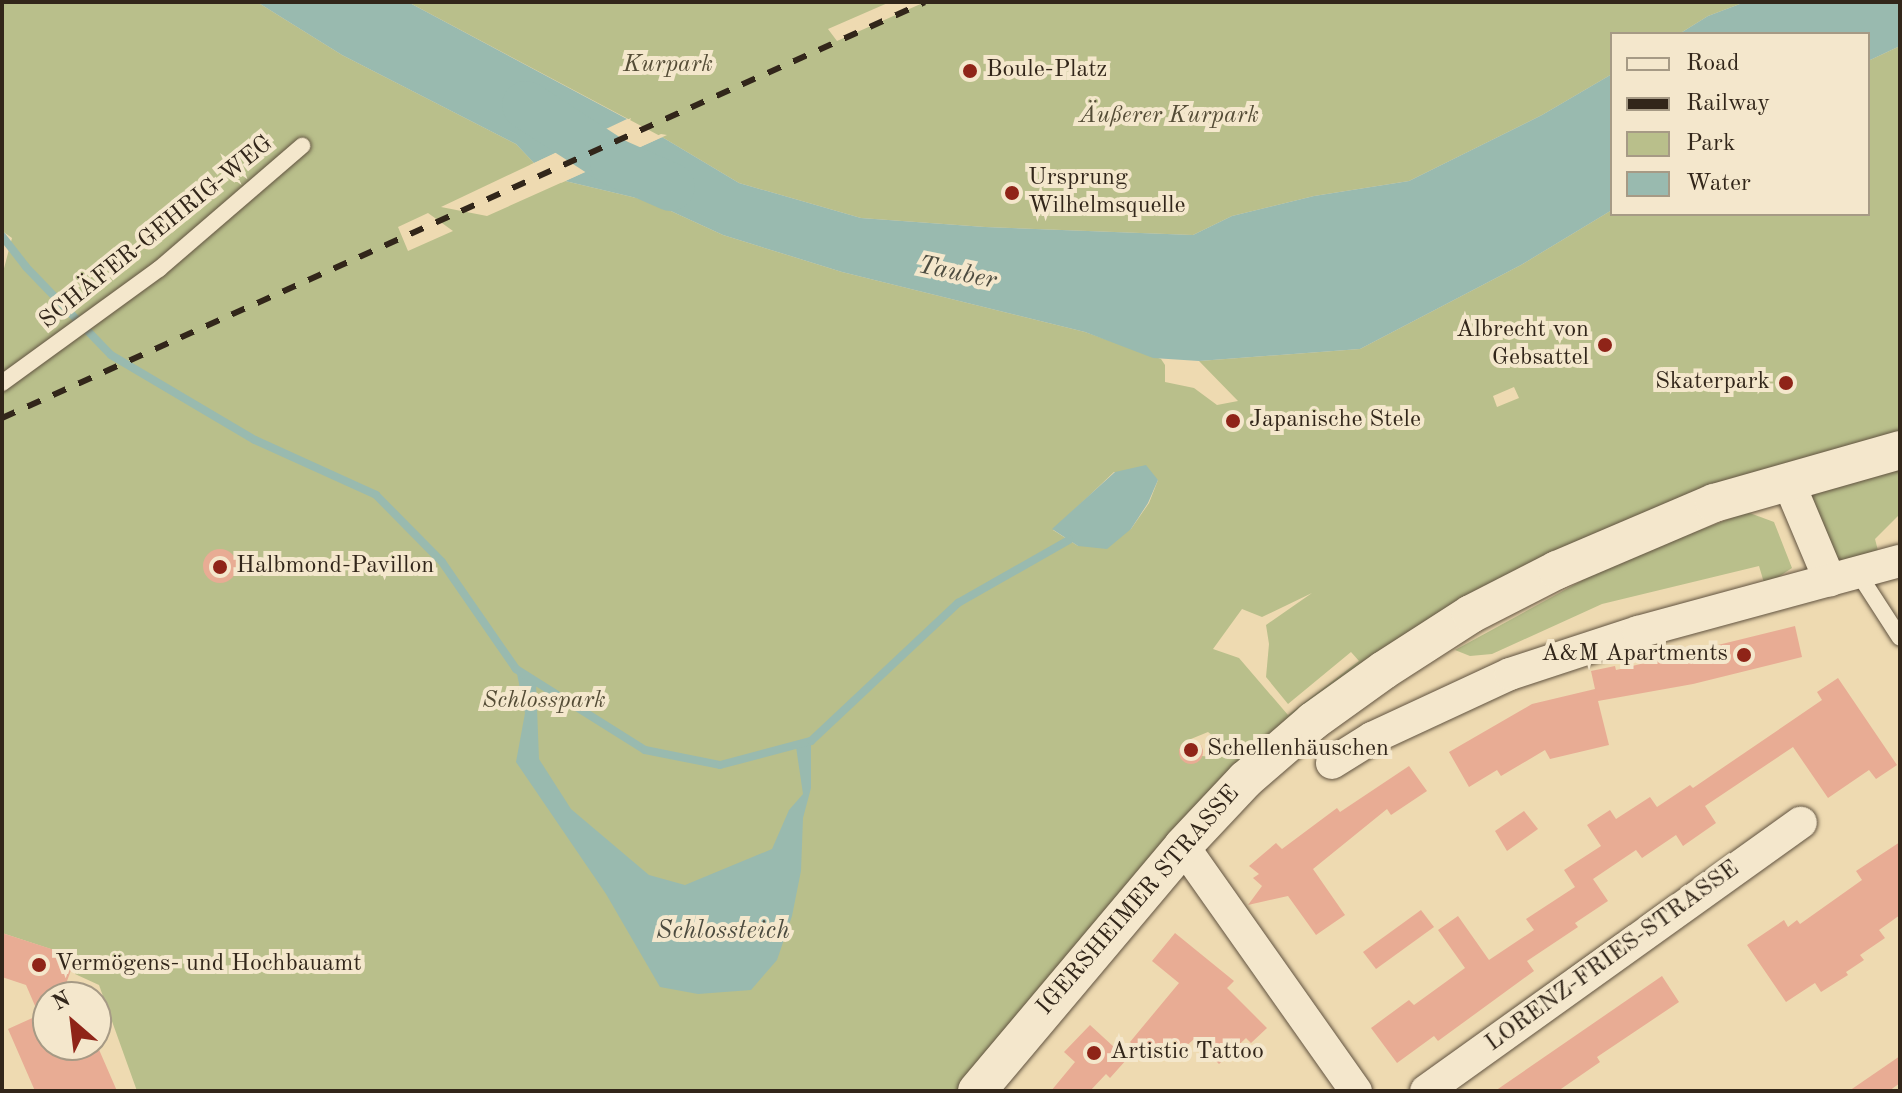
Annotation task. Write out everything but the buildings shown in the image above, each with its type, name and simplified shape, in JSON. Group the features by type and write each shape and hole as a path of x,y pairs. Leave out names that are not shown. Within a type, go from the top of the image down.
{"street":[{"name":"IGERSHEIMER STRASSE","path":"977,1091 1183,846 1245,780 1313,721 1471,614 1557,570 1714,503 1900,450"},
{"path":"1788,481 1844,577"},
{"path":"1332,763 1372,738 1510,674 1638,632 1900,561"},
{"name":"LORENZ-FRIES-STRASSE","path":"1426,1091 1801,823"},
{"path":"1183,846 1356,1091"}],"lane":[{"name":"SCHÄFER-GEHRIG-WEG","path":"2,383 159,269 302,146"},
{"path":"2,366 32,363"},
{"path":"1844,577 1900,638"}],"green space":[{"name":"Schlosspark","path":"2,2 257,2 342,55 516,144 534,163 441,207 487,216 565,181 649,201 723,235 842,272 1085,332 1161,359 1165,365 1165,382 1194,388 1217,405 1238,401 1199,361 1360,349 1521,265 1610,211 1610,216 1870,216 1870,60 1900,46 1900,514 1875,539 1882,566 1830,581 1788,481 1714,503 1313,721 977,1091 137,1091 112,1021 112,981 90,981 75,974 78,958 2,933 2,276 12,238 2,231","holes":["428,213 453,231 408,251 398,227","1514,387 1519,398 1497,407 1493,396","1114,472 1158,480 1149,503 1131,529 1078,546 1053,530","1312,593 1266,625 1269,644 1266,677 1288,704 1351,652 1359,661 1288,715 1239,658 1213,649 1242,609 1262,617","1208,732 1229,749 1220,758 1202,756 1197,762 1185,762 1179,750 1186,741"]},
{"name":"Äußerer Kurpark","path":"408,2 890,2 828,29 837,41 925,2 1745,2 1708,16 1682,32 1610,32 1610,75 1542,115 1409,181 1314,196 1232,216 1193,235 985,227 861,218 739,183 662,137"},
{"path":"1747,512 1774,522 1792,568 1765,586 1759,566 1602,604 1492,654 1470,656 1455,650 1614,563"}],"water":[{"path":"257,2 408,2 627,119 534,163 516,144 342,55"},
{"path":"1745,2 1900,2 1900,46 1870,60 1870,32 1682,32 1708,16"},
{"path":"1610,75 1610,211 1521,265 1360,349 1199,361 1153,358 1085,332 842,272 723,235 649,201 565,181 662,137 739,183 861,218 985,227 1193,235 1232,216 1314,196 1409,181 1542,115"},
{"path":"1146,465 1158,480 1148,503 1131,529 1107,549 1078,546 1052,529 1115,472"},
{"name":"Schlossteich","path":"516,669 536,682 539,759 571,809 649,875 685,885 772,849 789,810 803,794 796,747 811,741 811,788 803,818 801,871 792,916 777,960 751,990 698,994 660,987 606,894 516,762 525,713"}],"pier":[{"path":"631,118 629,123 536,167 530,165"},
{"path":"661,134 667,135 561,183 564,177"}],"waterway":[{"name":"Tauber","path":"526,105 614,162 671,187"},
{"path":"2,236 26,267 111,355 255,440 376,495 442,562 516,669 645,750 720,765 811,741 958,603 1069,540"}],"railway":[{"path":"2,418 925,2"}],"place":[{"name":"Boule-Platz","path":"970,71"},
{"name":"Ursprung Wilhelmsquelle","path":"1012,193"},
{"name":"Albrecht von Gebsattel","path":"1605,345"},
{"name":"Skaterpark","path":"1786,383"},
{"name":"Japanische Stele","path":"1233,421"},
{"name":"Halbmond-Pavillon","path":"220,567"},
{"name":"A&M Apartments","path":"1744,655"},
{"name":"Schellenhäuschen","path":"1191,750"},
{"name":"Vermögens- und Hochbauamt","path":"39,965"},
{"name":"Artistic Tattoo","path":"1094,1053"}],"park label":[{"name":"Kurpark","path":"668,66"}]}
